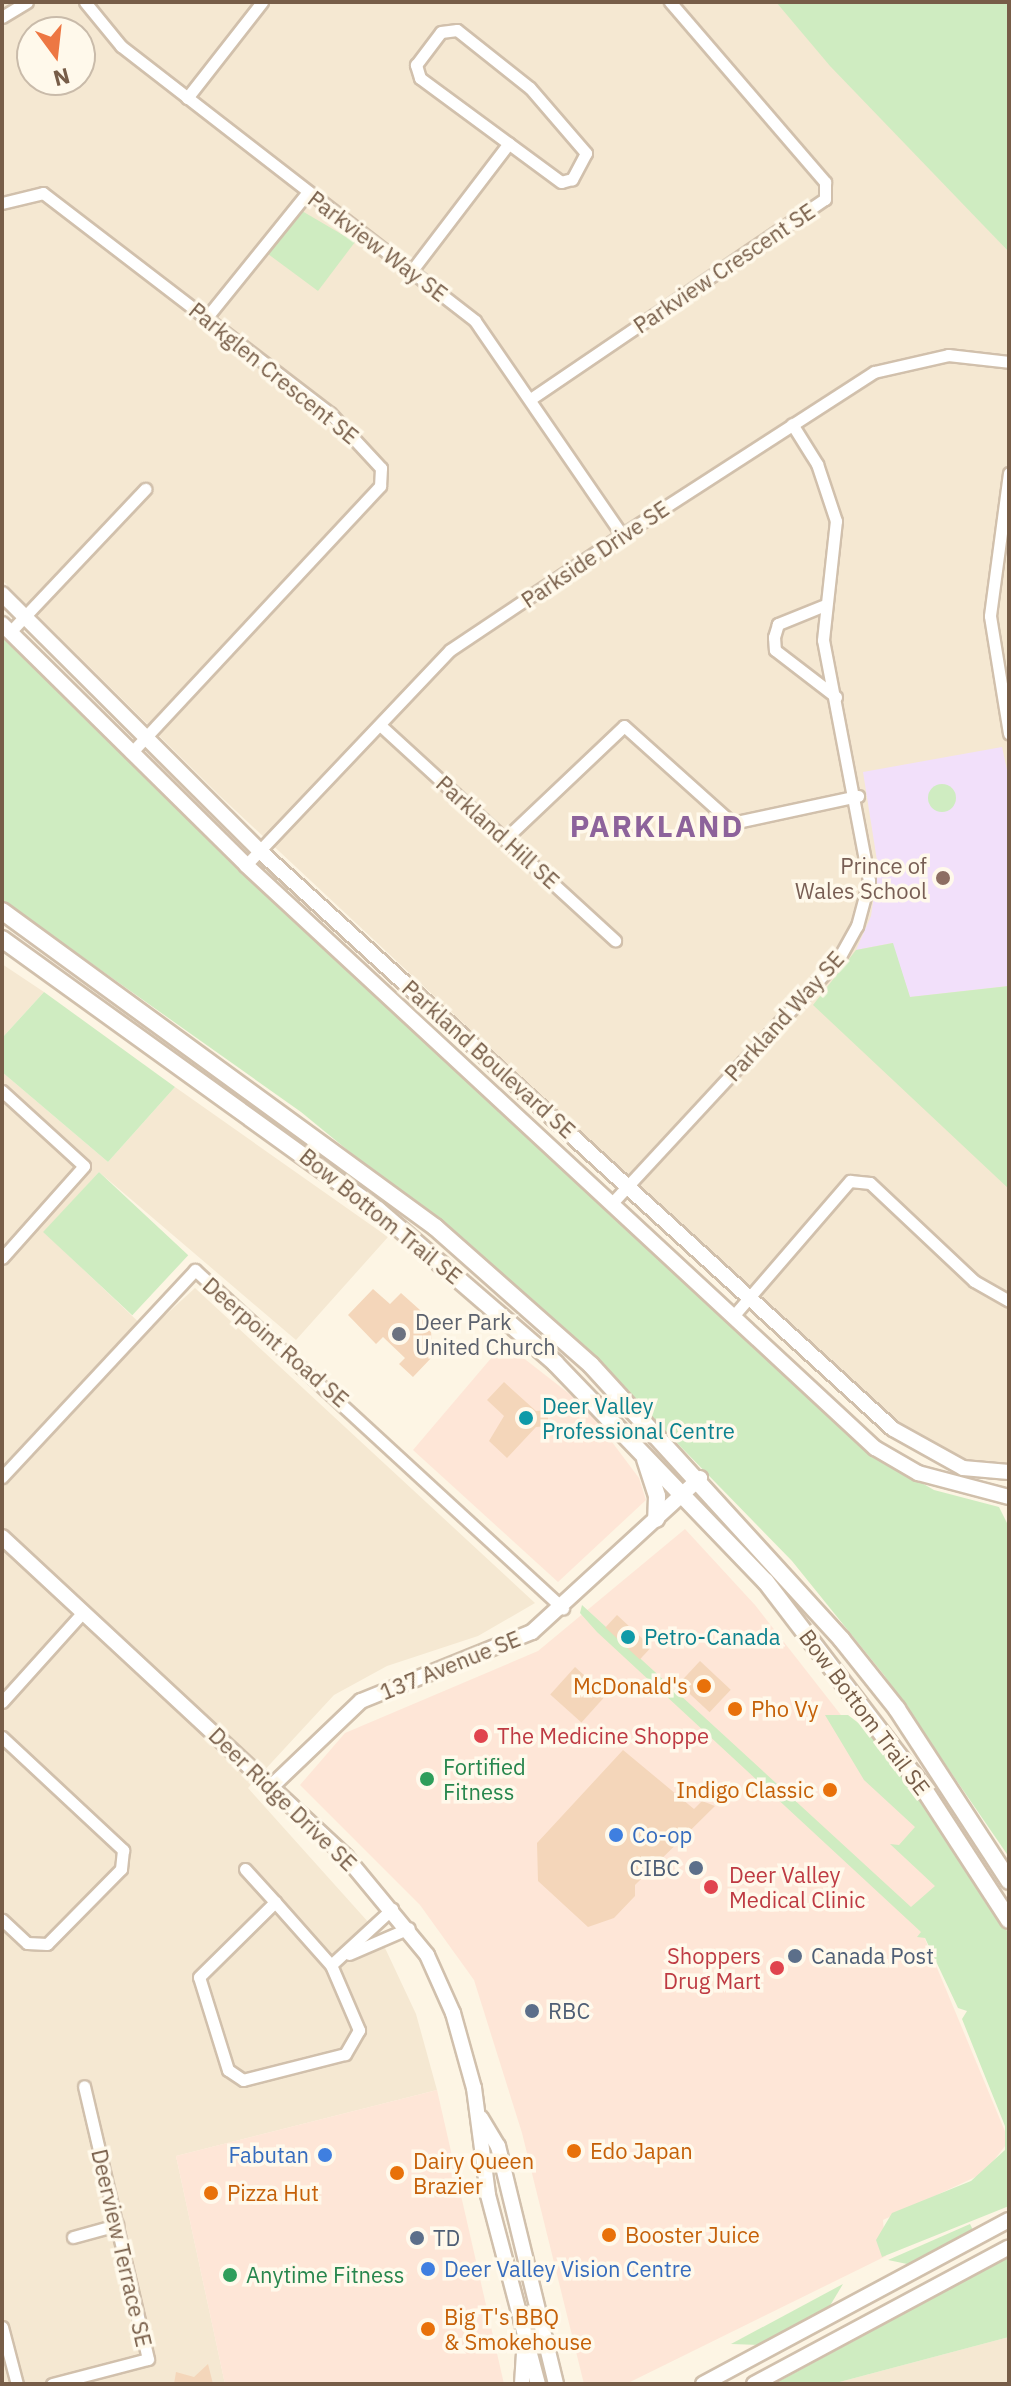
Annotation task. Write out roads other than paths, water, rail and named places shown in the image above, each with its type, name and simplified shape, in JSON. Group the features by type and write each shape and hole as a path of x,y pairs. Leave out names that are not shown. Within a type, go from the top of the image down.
{"main road":[{"name":"Bow Bottom Trail SE","path":"2,911 435,1227 591,1365 700,1478 897,1709 1009,1881"},
{"name":"Bow Bottom Trail SE","path":"2,939 378,1210 555,1363 685,1493 842,1680 1009,1920"},
{"path":"640,1451 654,1480 656,1519"}],"street":[{"path":"2,17 27,2"},
{"name":"Parkview Way SE","path":"85,2 121,46 308,192 413,269 475,321 532,398 622,535"},
{"path":"187,98 262,2"},
{"name":"Parkview Crescent SE","path":"532,398 825,199 825,182 670,2"},
{"path":"457,30 530,88 586,153 585,166 561,182 509,143 420,78 416,65 441,32 457,30"},
{"path":"413,269 509,143"},
{"path":"207,317 308,192"},
{"name":"Parkglen Crescent SE","path":"2,203 43,193 349,428 381,468 380,486 131,753"},
{"name":"Parkside Drive SE","path":"246,865 262,853 450,650 622,535 792,424 908,360 948,355 1009,362"},
{"name":"Parkland Way SE","path":"612,1203 850,941 869,881 858,796 823,640 836,521 832,498 792,424"},
{"path":"1009,473 990,616 1009,733"},
{"path":"6,628 24,618 145,489"},
{"name":"Parkland Boulevard SE","path":"2,594 143,740 262,853 893,1429 963,1468 1009,1472"},
{"path":"825,605 778,624 774,637 775,650 836,697"},
{"name":"Parkland Boulevard SE","path":"6,628 246,865 735,1314 875,1448 918,1473 1009,1497"},
{"name":"Parkland Hill SE","path":"380,725 507,837 615,940"},
{"path":"507,837 561,779 624,726 732,823 858,796"},
{"path":"2,1091 84,1166 2,1258"},
{"path":"735,1314 850,1181 870,1183 974,1281 1009,1301"},
{"name":"Deerpoint Road SE","path":"2,1477 195,1270 563,1608"},
{"name":"137 Avenue SE","path":"272,1786 361,1701 510,1645 563,1608 700,1478"},
{"name":"Deer Ridge Drive SE","path":"2,1537 272,1786 409,1928 453,2013 480,2118 478,2151 538,2384"},
{"path":"2,1702 83,1612"},
{"path":"2,1737 123,1850 121,1869 47,1944 27,1943 2,1920"},
{"path":"245,1869 275,1902 331,1965 357,2043 345,2054 243,2080 228,2070 199,1977 275,1902"},
{"path":"349,1954 392,1909"},
{"path":"331,1965 409,1928"},
{"name":"Deerview Terrace SE","path":"52,2384 148,2359 84,2086"},
{"name":"Deer Ridge Drive SE","path":"480,2118 498,2146 556,2384"},
{"path":"703,2384 1009,2220"},
{"path":"73,2237 117,2225"},
{"path":"754,2384 1009,2247"},
{"path":"2,2327 17,2384"},
{"path":"522,2384 525,2337"}],"place":[{"name":"Prince of Wales School","path":"943,878"},
{"name":"Deer Park United Church","path":"399,1334"},
{"name":"Deer Valley Professional Centre","path":"526,1418"},
{"name":"Petro-Canada","path":"628,1637"},
{"name":"McDonald's","path":"704,1686"},
{"name":"Pho Vy","path":"735,1709"},
{"name":"The Medicine Shoppe","path":"481,1736"},
{"name":"Fortified Fitness","path":"427,1779"},
{"name":"Indigo Classic","path":"830,1790"},
{"name":"Co-op","path":"616,1835"},
{"name":"CIBC","path":"696,1868"},
{"name":"Deer Valley Medical Clinic","path":"711,1887"},
{"name":"Canada Post","path":"795,1956"},
{"name":"Shoppers Drug Mart","path":"777,1968"},
{"name":"RBC","path":"532,2011"},
{"name":"Edo Japan","path":"574,2151"},
{"name":"Fabutan","path":"325,2155"},
{"name":"Dairy Queen Brazier","path":"397,2173"},
{"name":"Pizza Hut","path":"211,2193"},
{"name":"Booster Juice","path":"609,2235"},
{"name":"TD","path":"417,2238"},
{"name":"Deer Valley Vision Centre","path":"428,2269"},
{"name":"Anytime Fitness","path":"230,2275"},
{"name":"Big T's BBQ & Smokehouse","path":"428,2329"}],"district":[{"name":"PARKLAND","path":"657,826"}]}
